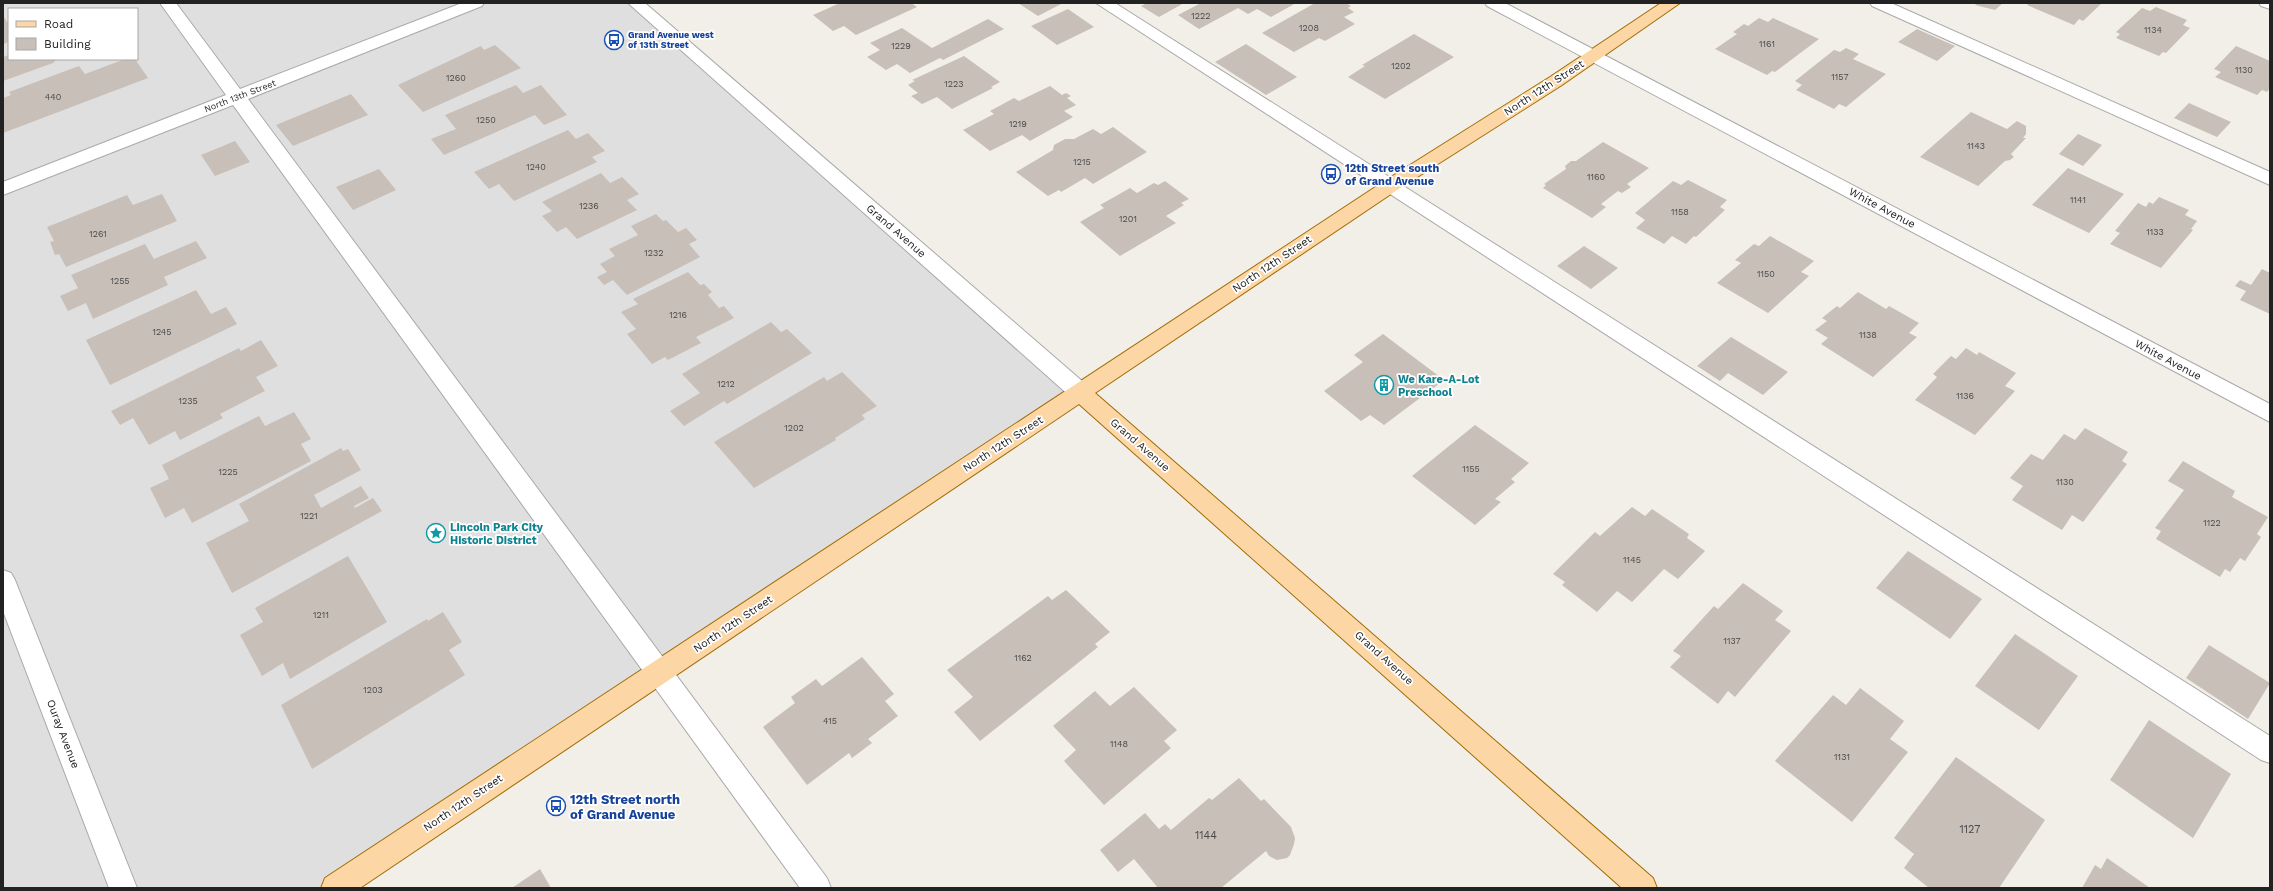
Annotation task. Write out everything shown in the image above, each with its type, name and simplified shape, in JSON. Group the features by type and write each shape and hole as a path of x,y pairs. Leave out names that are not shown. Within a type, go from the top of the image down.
{"main road":[{"name":"North 12th Street","path":"335,888 1390,186 1593,56 1672,3"},
{"name":"Grand Avenue","path":"1081,392 1643,888"}],"street":[{"path":"168,3 817,888"},
{"name":"North 13th Street","path":"3,189 476,3"},
{"name":"Grand Avenue","path":"636,3 1081,392"},
{"path":"1104,3 2270,751"},
{"name":"White Avenue","path":"1493,3 2270,414"},
{"path":"1878,3 2270,179"},
{"name":"Ouray Avenue","path":"3,580 124,888"}],"shaded area":[{"name":"Lincoln Park City Historic District","path":"3,3 635,3 1081,393 334,888 3,888"}],"building":[{"path":"840,3 911,3 917,7 856,35 844,26 833,31 813,15"},
{"path":"1018,3 1063,3 1038,16"},
{"path":"1147,3 1184,3 1159,17 1141,6"},
{"path":"1201,3 1296,3 1271,17 1257,9 1248,14 1238,8 1199,29 1178,15"},
{"path":"1315,3 1346,3 1351,6 1348,8 1354,12 1344,17 1355,24 1325,41 1319,38 1294,52 1262,33"},
{"path":"1977,3 2003,3 1995,10 1975,5"},
{"path":"2029,3 2102,3 2083,21 2079,19 2074,25 2027,5"},
{"path":"2156,7 2187,20 2183,25 2190,28 2166,53 2163,52 2159,56 2116,38 2120,34 2116,32 2142,8 2150,11"},
{"path":"1068,9 1094,27 1057,45 1031,26"},
{"path":"3,15 8,22 8,42 3,44"},
{"path":"1759,18 1768,22 1773,18 1819,39 1775,72 1772,71 1767,75 1715,49 1737,34 1733,32 1744,24 1748,26"},
{"path":"988,19 1004,29 943,60 940,58 910,73 897,64 886,70 867,57 880,50 870,43 902,28 932,48"},
{"path":"1917,29 1955,46 1937,61 1898,42"},
{"path":"1414,34 1454,57 1385,99 1348,77 1365,66 1362,65"},
{"path":"1246,44 1297,77 1266,95 1215,62"},
{"path":"495,45 521,68 423,112 398,85 481,46 484,50"},
{"path":"2236,46 2270,61 2270,88 2267,92 2262,90 2257,95 2215,77 2221,72 2214,69"},
{"path":"1846,48 1859,54 1853,59 1886,74 1846,107 1839,104 1834,109 1796,90 1802,85 1795,81 1834,50 1840,52"},
{"path":"8,55 8,60 56,60 53,63 3,81 3,57"},
{"path":"964,56 1000,82 991,87 993,88 952,109 937,97 922,104 911,96 918,93 908,85 915,81 912,80"},
{"path":"122,60 136,60 148,78 3,133 3,98 11,95 9,92 79,66 85,74"},
{"path":"516,85 523,93 541,85 567,115 544,125 535,115 444,155 431,139 456,129 445,115"},
{"path":"1050,86 1062,95 1066,93 1071,96 1067,98 1076,105 1064,111 1073,117 1030,141 1022,135 990,151 963,130 994,114 990,111 1014,98 1019,101"},
{"path":"351,94 368,115 293,146 276,125"},
{"path":"2189,103 2231,122 2217,137 2174,118"},
{"path":"1971,112 2007,129 2017,121 2026,126 2026,134 2023,138 2026,138 2011,154 2014,157 2005,161 1978,186 1920,157"},
{"path":"1113,127 1147,152 1093,184 1085,178 1061,192 1059,190 1048,196 1016,172 1053,150 1054,145 1065,139 1074,139 1093,129 1101,134"},
{"path":"568,130 576,139 588,133 605,151 592,157 597,162 514,201 499,184 489,189 474,172"},
{"path":"2078,134 2102,145 2083,166 2059,154"},
{"path":"235,141 250,162 215,176 201,155"},
{"path":"1603,142 1649,168 1627,184 1631,187 1622,193 1618,191 1601,204 1606,207 1592,218 1543,188 1546,185 1544,184 1566,169 1565,166 1571,161 1576,161"},
{"path":"2068,168 2124,194 2089,233 2032,205"},
{"path":"379,169 396,190 353,210 336,187"},
{"path":"601,173 610,183 622,177 639,194 627,200 637,210 577,239 566,227 557,232 542,216 552,211 542,202"},
{"path":"1688,180 1727,200 1720,207 1725,210 1696,237 1694,236 1686,244 1672,236 1664,244 1636,228 1645,220 1635,213 1673,181 1681,185"},
{"path":"1165,181 1189,199 1181,203 1184,205 1166,216 1176,223 1120,256 1080,222 1104,208 1100,205 1130,188 1137,193 1154,183 1158,185"},
{"path":"162,194 177,221 66,267 59,254 55,255 50,242 54,241 47,227 127,195 133,205"},
{"path":"2159,197 2189,210 2185,215 2197,221 2191,229 2193,230 2161,268 2110,244 2120,233 2115,231 2138,203 2146,207 2149,202 2153,204"},
{"path":"656,214 663,221 666,220 678,232 686,228 697,240 689,244 700,257 627,295 613,280 604,285 597,277 607,272 600,264 615,256 609,249 638,235 631,226"},
{"path":"1770,236 1814,261 1801,272 1809,276 1768,313 1717,283 1741,263 1735,260 1754,244 1759,246"},
{"path":"196,241 207,258 164,277 168,285 93,319 86,303 68,311 60,296 78,288 71,275 145,244 154,259"},
{"path":"1584,246 1618,268 1591,289 1557,266"},
{"path":"2262,269 2270,273 2270,314 2240,300 2246,291 2235,286 2240,280 2251,285"},
{"path":"688,272 700,285 704,284 712,292 708,295 719,308 724,306 734,318 696,337 701,343 668,360 665,357 652,364 627,334 636,329 621,312 638,304 633,299"},
{"path":"196,290 211,314 226,307 237,324 110,385 86,340"},
{"path":"1858,292 1886,309 1889,306 1919,323 1909,333 1917,337 1873,377 1821,344 1828,338 1815,330 1827,321 1822,318 1837,306 1840,308"},
{"path":"771,322 781,332 787,329 812,353 727,404 724,401 684,426 670,411 700,393 682,374"},
{"name":"We Kare-A-Lot Preschool","path":"1383,334 1444,380 1384,425 1370,415 1361,421 1324,391 1363,362 1354,355"},
{"path":"1731,337 1788,372 1763,395 1728,373 1720,381 1697,366"},
{"path":"261,340 278,366 256,377 265,391 220,414 223,418 180,440 175,431 149,445 133,418 120,425 111,411 239,348 241,351"},
{"path":"1966,348 1977,355 1979,352 2016,373 2005,386 2015,391 1975,435 1915,400 1937,377 1933,374 1951,356 1956,359"},
{"path":"842,372 877,406 862,415 865,419 835,438 836,440 754,488 714,442 824,377 827,381"},
{"path":"294,412 311,439 301,444 311,461 192,523 184,508 165,518 150,488 169,479 162,465 259,416 265,426"},
{"path":"1475,425 1529,463 1511,479 1515,482 1495,499 1501,502 1475,525 1412,476"},
{"path":"2085,428 2128,452 2122,461 2127,464 2083,522 2072,515 2062,530 2012,500 2023,486 2010,478 2031,454 2043,460 2064,434 2075,440"},
{"path":"341,448 343,451 348,449 361,470 314,495 321,508 361,486 369,498 354,506 355,508 373,498 382,511 232,593 206,543 249,521 239,504"},
{"path":"2183,461 2235,491 2232,497 2268,517 2257,534 2261,537 2245,561 2240,558 2230,572 2225,569 2220,577 2156,539 2161,531 2155,528 2184,490 2168,481"},
{"path":"1632,507 1645,516 1652,509 1689,534 1687,538 1705,551 1678,579 1664,569 1632,602 1617,591 1597,612 1562,585 1565,582 1553,574 1595,532 1600,536"},
{"path":"1908,551 1982,599 1950,639 1876,588"},
{"path":"348,556 387,622 290,679 283,663 262,676 240,635 263,622 255,608"},
{"path":"1743,583 1783,611 1775,620 1791,631 1735,697 1728,691 1718,704 1670,667 1681,656 1673,651 1714,606 1718,609"},
{"path":"1066,590 1110,632 1095,644 1098,647 980,741 954,712 973,697 947,670 1048,596 1052,600"},
{"path":"443,612 462,642 449,650 465,675 312,769 281,705 427,619 428,621"},
{"path":"2015,634 2078,676 2039,730 1975,686"},
{"path":"2209,645 2270,683 2248,719 2186,678"},
{"path":"862,657 894,694 885,701 898,716 868,739 872,743 852,758 849,753 807,785 763,727 795,703 791,697 816,679 822,686"},
{"path":"1134,687 1177,730 1164,741 1171,748 1104,805 1064,761 1076,750 1053,726 1095,691 1110,706"},
{"path":"1860,688 1904,721 1890,739 1908,752 1852,822 1775,761 1833,695 1846,705"},
{"path":"2149,720 2231,774 2193,838 2110,780"},
{"path":"1956,757 2045,820 1999,888 1929,888 1904,868 1914,854 1894,838"},
{"path":"1239,778 1261,801 1264,799 1291,827 1295,838 1290,855 1287,858 1277,860 1269,856 1266,851 1221,888 1158,888 1134,859 1118,872 1100,850 1145,813 1159,829 1165,824 1171,830 1209,798 1212,800"},
{"path":"2107,858 2150,888 2082,888 2095,865 2101,869"},
{"path":"540,869 551,888 512,888"}],"place":[{"name":"Grand Avenue west of 13th Street","path":"614,40"},
{"name":"12th Street south of Grand Avenue","path":"1331,174"},
{"name":"We Kare-A-Lot Preschool","path":"1384,385"},
{"name":"Lincoln Park City Historic District","path":"436,533"},
{"name":"12th Street north of Grand Avenue","path":"556,806"}]}
